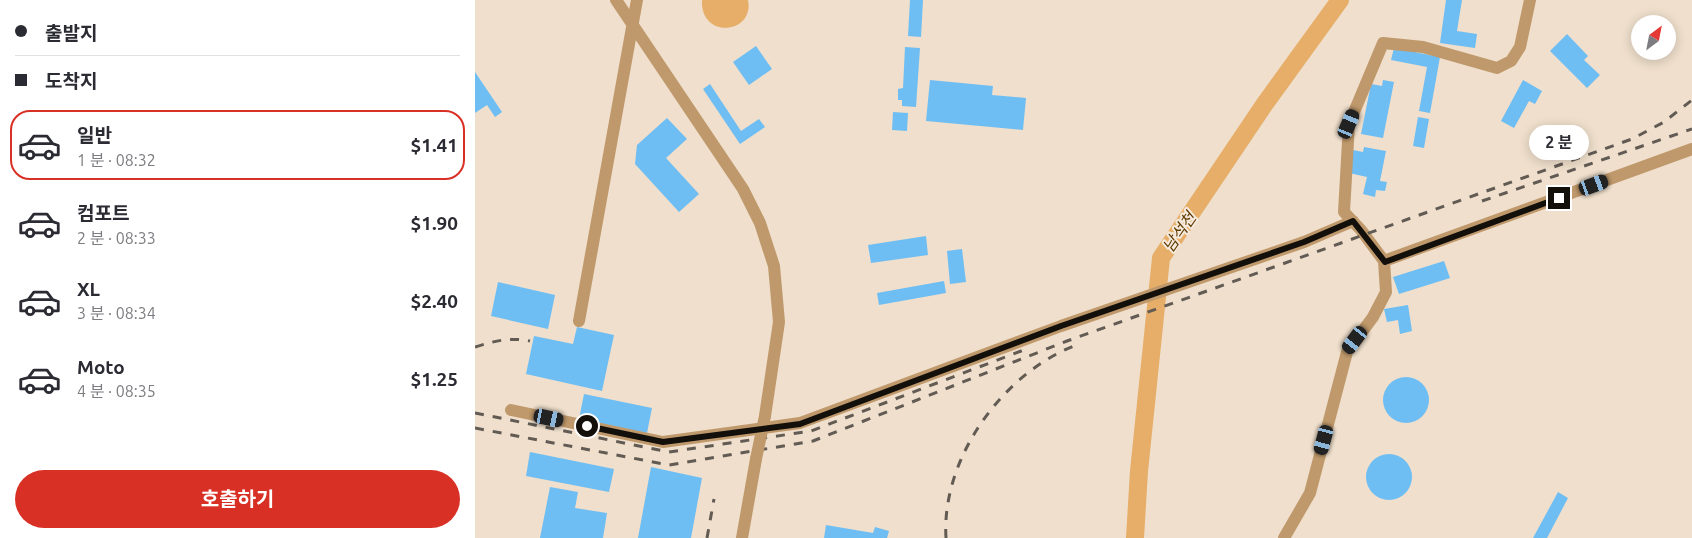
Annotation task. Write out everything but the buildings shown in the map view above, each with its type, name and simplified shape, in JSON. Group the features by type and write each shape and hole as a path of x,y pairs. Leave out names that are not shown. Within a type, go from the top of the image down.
{"lane":[{"path":"616,0 743,188 760,223 773,266 779,322 765,416 742,538"},
{"path":"579,321 637,0"},
{"path":"1284,538 1310,494 1347,352 1373,318 1385,292 1385,262 1344,212 1349,124 1383,44 1423,46 1497,68 1511,61 1520,47 1530,0"},
{"path":"1385,262 1692,149"},
{"path":"511,410 663,442 800,424 1061,326 1304,242 1353,221"}],"shaded area":[{"path":"475,0 1692,0 1692,538 475,538"},
{"path":"702,0 748,0 748,11 743,20 736,25 727,28 718,27 709,22 704,13"}],"waterway":[{"name":"남석천","path":"1135,538 1139,471 1161,258 1264,105 1340,0"}],"railway":[{"path":"475,428 669,465 813,441 1067,341 1632,139 1664,122 1692,100"},
{"path":"1482,201 1692,129"},
{"path":"475,347 502,340 530,341"},
{"path":"946,538 947,508 954,478 966,449 983,421 1003,396 1026,374 1052,357 1079,344"},
{"path":"475,413 669,452 811,431 1029,348"},
{"path":"707,538 714,499"}],"route":[{"path":"587,426 663,442 800,424 1061,326 1304,242 1353,221 1385,262 1559,198"}]}
